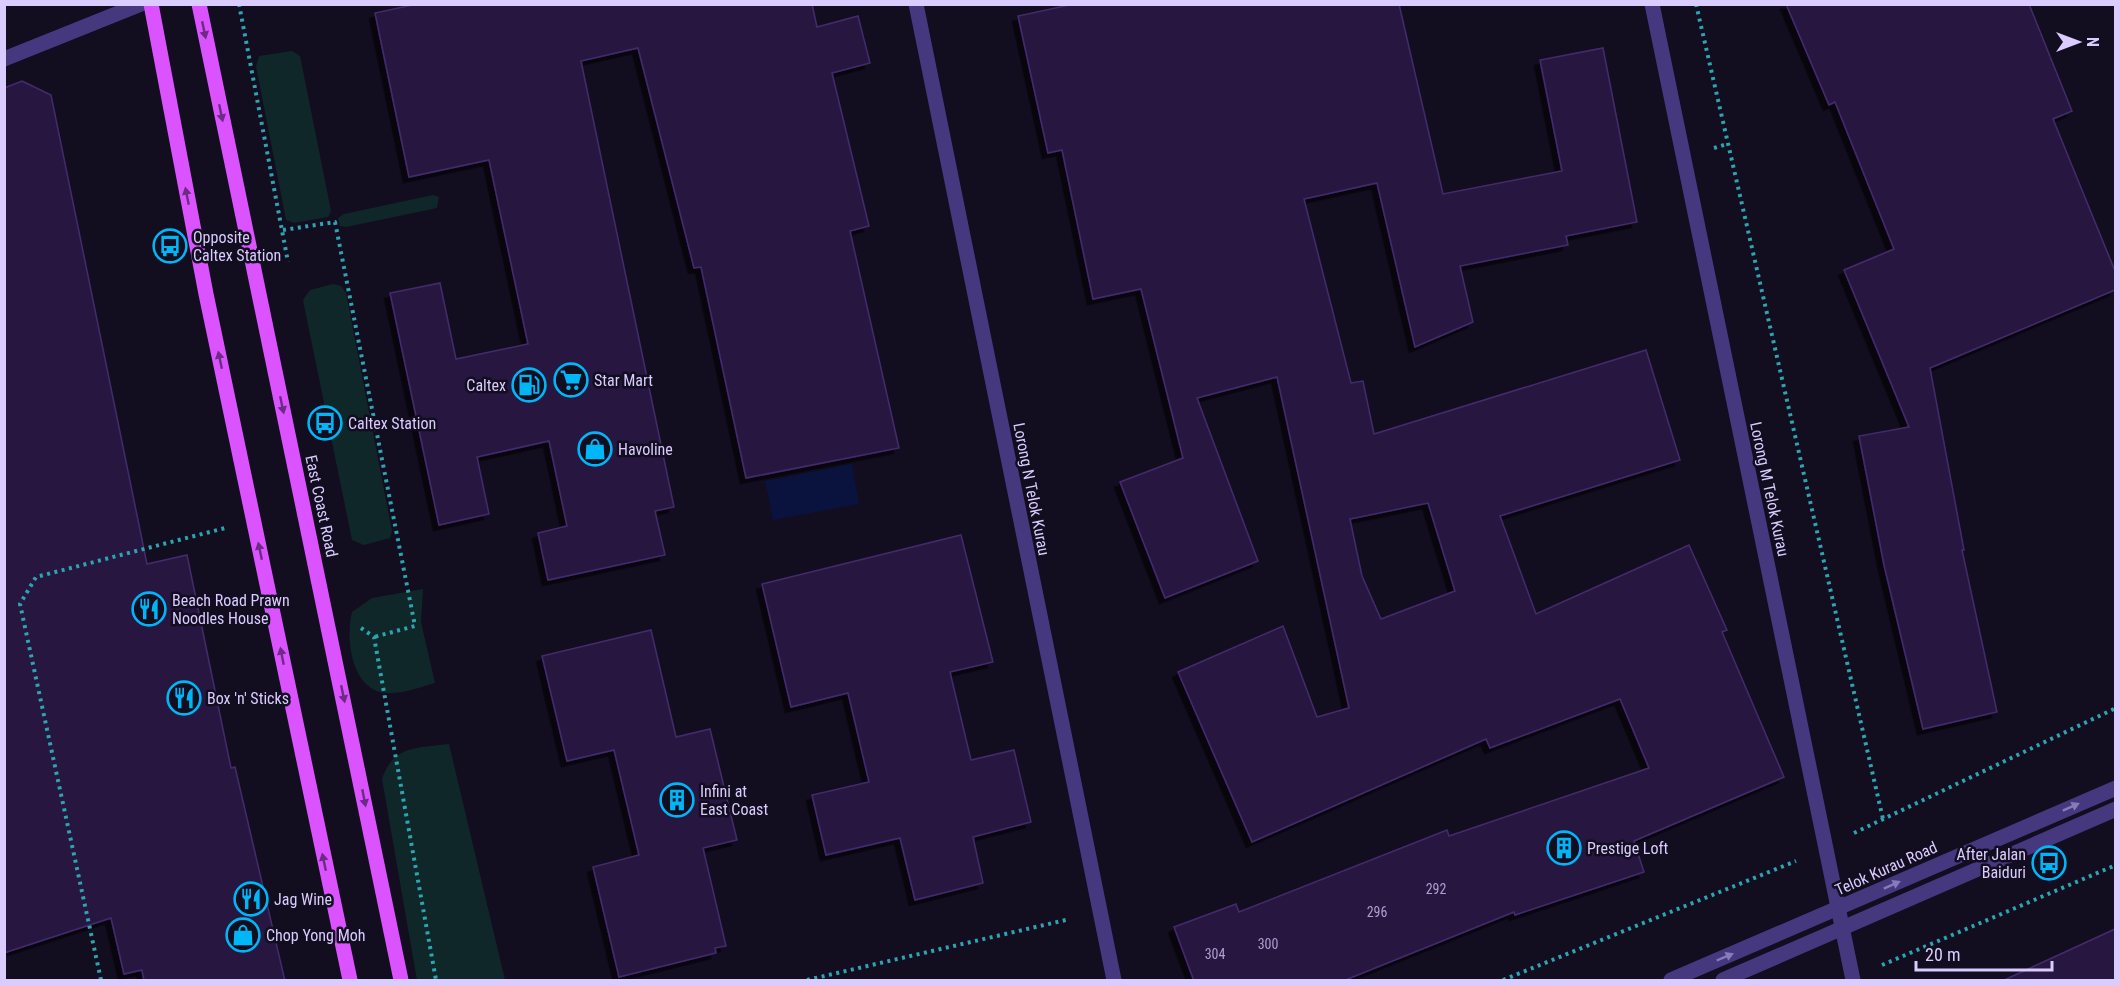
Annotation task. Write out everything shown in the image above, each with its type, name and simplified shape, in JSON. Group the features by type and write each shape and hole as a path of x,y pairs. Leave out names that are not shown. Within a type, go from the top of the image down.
{"main road":[{"path":"151,4 253,520 350,981"},
{"name":"East Coast Road","path":"199,4 401,981"}],"street":[{"path":"4,59 141,4"},
{"name":"Lorong N Telok Kurau","path":"916,4 1114,981"},
{"name":"Lorong M Telok Kurau","path":"1652,4 1853,980"},
{"name":"Telok Kurau Road","path":"1671,981 2115,788"},
{"path":"1724,981 2115,809"}],"path":[{"path":"239,4 288,266"},
{"path":"1696,4 1883,819"},
{"path":"283,231 335,222 415,626 374,637 362,630 360,619"},
{"path":"101,981 20,604 36,577 253,520"},
{"path":"374,637 436,981"},
{"path":"1853,980 1884,964 2115,865"},
{"path":"807,981 1071,919 1101,919"}],"green space":[{"path":"292,51 300,56 331,211 328,217 294,223 286,220 256,66 259,56"},
{"path":"433,195 439,197 437,208 346,227 340,226 338,218 344,214"},
{"path":"333,284 341,286 346,293 392,531 390,538 364,545 352,540 303,300 310,290"},
{"path":"423,589 421,622 435,683 401,692 377,691 367,685 359,675 354,663 350,637 352,612 372,598"},
{"path":"449,744 505,980 417,980 382,779 387,768 400,754 417,748"}],"shaded area":[{"path":"852,464 859,504 773,520 765,481"}],"building":[{"path":"417,4 812,4 817,27 858,16 870,63 832,73 869,226 850,231 899,448 746,478 701,267 694,268 638,48 581,61 674,507 655,511 665,555 548,580 538,533 567,526 549,441 477,457 489,514 439,525 390,293 440,283 456,359 528,344 489,160 409,177 375,13"},
{"path":"1074,4 1399,4 1443,194 1562,171 1540,60 1603,48 1637,222 1566,236 1568,245 1460,266 1473,322 1415,347 1377,183 1304,199 1351,383 1363,381 1374,434 1646,350 1680,460 1500,516 1536,614 1689,545 1727,630 1722,632 1784,777 1634,841 1644,872 1515,915 1514,912 1343,981 1194,981 1174,927 1236,904 1239,912 1447,830 1449,836 1649,768 1620,699 1490,748 1486,739 1252,842 1178,672 1283,626 1317,717 1349,708 1277,377 1197,398 1258,561 1165,598 1120,482 1183,458 1141,289 1093,299 1062,150 1048,153 1018,16","holes":["1428,503 1455,591 1381,619 1362,576 1350,519"]},
{"path":"1786,4 2029,4 2072,111 2053,119 2115,271 2115,290 1930,368 1964,550 1962,550 1997,712 1923,729 1884,565 1859,436 1909,427 1844,270 1894,249 1835,102 1829,105"},
{"path":"22,81 51,95 147,564 187,555 231,768 235,767 285,981 144,981 142,970 124,974 111,918 4,953 4,88"},
{"path":"961,535 993,662 950,672 971,760 1014,750 1031,822 973,837 983,883 915,900 900,838 826,855 812,795 869,782 848,693 791,707 762,584"},
{"name":"Infini at East Coast","path":"651,630 676,737 710,729 737,840 703,848 726,946 715,948 716,953 619,977 593,867 639,855 614,750 567,761 542,656"},
{"path":"2115,929 2115,981 2002,981"}],"place":[{"name":"Opposite Caltex Station","path":"170,246"},
{"name":"Star Mart","path":"571,380"},
{"name":"Caltex","path":"529,385"},
{"name":"Caltex Station","path":"325,423"},
{"name":"Havoline","path":"595,449"},
{"name":"Beach Road Prawn Noodles House","path":"149,609"},
{"name":"Box 'n' Sticks","path":"184,698"},
{"name":"Infini at East Coast","path":"677,800"},
{"name":"Prestige Loft","path":"1564,848"},
{"name":"After Jalan Baiduri","path":"2049,863"},
{"name":"Jag Wine","path":"251,899"},
{"name":"Chop Yong Moh","path":"243,935"}]}
